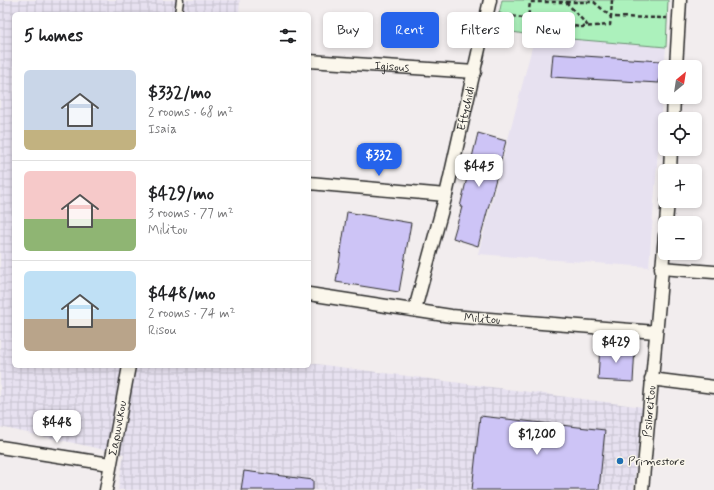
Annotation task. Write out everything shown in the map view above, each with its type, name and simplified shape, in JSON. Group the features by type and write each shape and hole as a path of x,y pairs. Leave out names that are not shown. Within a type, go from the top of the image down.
{"street":[{"name":"Eftychidi","path":"488,12 490,0"},
{"path":"676,60 680,0"},
{"name":"Eftychidi","path":"415,309 446,195 480,48"},
{"name":"Igisous","path":"311,60 475,72"},
{"path":"311,183 446,195"},
{"name":"Psiloreitou","path":"642,490 662,260"},
{"path":"661,268 714,272"},
{"name":"Militou","path":"311,294 397,308 415,309 451,316 656,332"},
{"name":"Σαρωνικου","path":"106,490 129,368"},
{"path":"651,379 714,387"},
{"path":"0,447 110,464"}],"lane":[{"path":"178,12 180,0"}],"path":[{"path":"575,26 610,25 612,0"},
{"path":"529,12 530,2 594,2 611,18 679,19"},
{"path":"566,2 588,26"}],"shaded area":[{"path":"0,0 240,0 239,12 12,12 12,368 311,368 311,363 643,407 633,490 118,490 124,454 0,427"},
{"path":"575,39 666,47 665,60 658,60 658,104 662,104 661,112 658,112 658,151 649,267 478,254 532,48 575,48"}],"green space":[{"path":"502,0 668,0 666,47 575,39 575,12 522,12 522,34 514,32 514,12 500,12"}],"building":[{"path":"553,54 658,61 658,83 551,77"},
{"path":"478,133 506,141 478,246 453,238 462,207 460,207"},
{"path":"347,212 411,223 399,292 336,282"},
{"path":"600,345 635,347 633,382 598,380"},
{"path":"480,416 605,430 599,490 472,490"},
{"path":"244,471 313,480 313,490 241,490"}],"place":[{"name":"Primestore","path":"620,461"}]}
